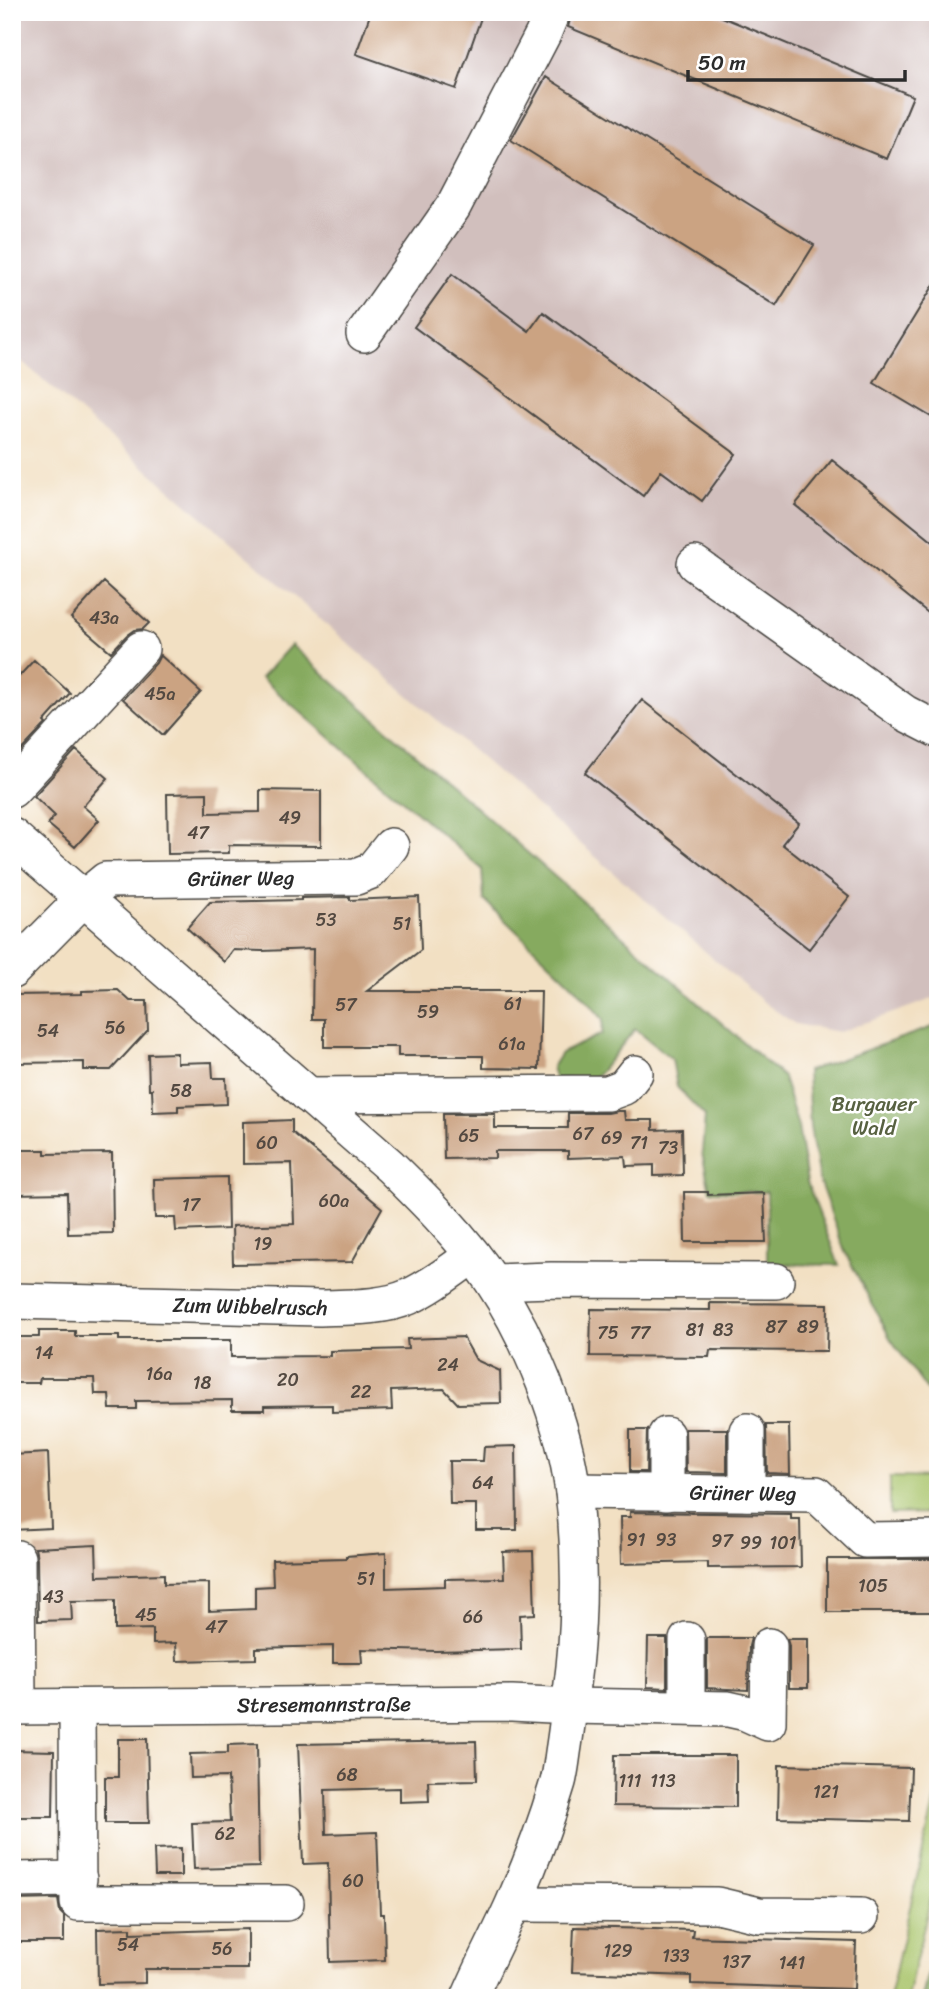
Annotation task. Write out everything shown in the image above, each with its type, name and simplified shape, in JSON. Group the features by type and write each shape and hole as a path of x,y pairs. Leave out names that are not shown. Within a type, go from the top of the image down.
{"street":[{"path":"364,334 453,207 552,12"},
{"path":"695,564 905,713 938,730"},
{"path":"12,790 141,649"},
{"path":"12,836 390,1166 441,1215 483,1268 528,1343 562,1441 572,1492 578,1577 577,1637 559,1780 514,1903 469,1998"},
{"name":"Grüner Weg","path":"12,971 83,899 106,880 356,877 371,871 391,846"},
{"path":"308,1095 608,1093 624,1087 635,1073"},
{"path":"483,1268 776,1281"},
{"name":"Zum Wibbelrusch","path":"12,1301 363,1307 406,1298 439,1280 483,1268"},
{"path":"747,1431 747,1493"},
{"path":"666,1435 666,1493"},
{"name":"Grüner Weg","path":"572,1492 816,1494 865,1540 938,1539"},
{"name":"Stresemannstraße","path":"17,1558 15,1707 512,1703 570,1706"},
{"path":"687,1640 687,1707"},
{"path":"570,1706 728,1709 746,1713 768,1723 769,1646"},
{"path":"77,1707 78,1903 286,1903"},
{"path":"12,1880 79,1879"},
{"path":"514,1903 717,1905 759,1915 861,1916"}],"shaded area":[{"path":"12,12 938,12 938,997 839,1032 795,1024 766,1004 12,353"}],"green space":[{"path":"291,645 783,1077 798,1127 807,1182 839,1265 767,1264 767,1192 710,1191 702,1153 705,1116 677,1087 672,1059 635,1029 592,1080 555,1079 552,1067 561,1053 602,1034 603,1019 577,989 484,900 482,869 261,678"},
{"name":"Burgauer Wald","path":"938,1025 938,1406 890,1338 845,1252 819,1180 810,1127 807,1071"},
{"path":"890,1477 938,1478 938,1513 890,1514"},
{"path":"938,1786 938,1868 907,1998 889,1998"},
{"path":"938,1931 938,1998 922,1998"}],"building":[{"path":"371,12 483,12 456,89 356,54"},
{"path":"572,12 710,12 913,96 887,159 568,27"},
{"path":"546,77 814,245 776,306 511,140"},
{"path":"452,274 529,331 543,312 736,454 702,501 661,471 643,496 414,327"},
{"path":"938,278 938,421 874,383"},
{"path":"832,460 938,546 938,621 795,505"},
{"path":"104,582 149,623 143,629 134,630 127,635 111,652 71,618"},
{"path":"160,655 201,692 163,735 123,699"},
{"path":"34,660 70,693 44,722 46,724 12,760 12,684"},
{"path":"642,700 799,823 782,844 849,897 809,949 585,773"},
{"path":"76,750 108,778 83,806 99,820 75,847 48,824 55,816 34,796"},
{"path":"260,790 321,791 321,846 229,845 229,853 168,854 167,794 207,793 207,813 260,812"},
{"path":"350,897 350,900 419,897 421,950 367,991 541,991 539,1069 483,1068 483,1056 398,1056 398,1047 324,1047 324,1019 312,1019 313,949 233,950 224,962 187,928 210,902"},
{"path":"118,990 130,1001 147,1001 148,1030 111,1070 84,1070 84,1062 13,1063 12,995 82,994 82,991"},
{"path":"177,1053 177,1063 212,1062 213,1078 226,1078 227,1104 178,1106 178,1111 153,1112 148,1054"},
{"path":"624,1111 625,1120 653,1120 653,1130 682,1129 683,1175 654,1176 654,1165 626,1166 625,1156 568,1158 568,1151 495,1151 495,1158 444,1159 443,1114 495,1114 495,1128 568,1128 568,1113"},
{"path":"292,1120 292,1132 382,1208 352,1262 233,1264 232,1226 294,1224 292,1163 243,1164 243,1122"},
{"path":"12,1150 45,1150 45,1154 112,1153 113,1233 68,1234 67,1193 12,1194"},
{"path":"227,1177 228,1229 176,1231 175,1218 155,1218 154,1179"},
{"path":"684,1192 708,1192 708,1195 764,1193 766,1242 685,1242"},
{"path":"710,1303 828,1304 827,1351 710,1350 709,1357 590,1356 591,1309 710,1310"},
{"path":"39,1331 75,1331 75,1336 119,1336 119,1340 231,1340 231,1357 330,1356 330,1351 408,1349 407,1339 463,1337 476,1360 500,1371 501,1403 458,1404 444,1389 391,1391 392,1410 332,1412 332,1405 264,1406 264,1410 232,1410 232,1400 136,1401 136,1409 110,1409 109,1394 95,1394 94,1378 40,1378 39,1383 12,1383 12,1337 39,1337"},
{"path":"766,1425 789,1425 790,1474 767,1473"},
{"path":"685,1429 727,1429 727,1473 686,1472"},
{"path":"630,1430 647,1430 646,1472 630,1472"},
{"path":"516,1446 517,1530 476,1530 476,1504 450,1504 449,1461 483,1461 484,1447"},
{"path":"48,1453 51,1528 12,1530 12,1455"},
{"path":"630,1512 791,1514 791,1519 800,1519 801,1567 708,1568 708,1562 621,1564 620,1517 630,1517"},
{"path":"96,1545 97,1576 164,1574 164,1584 209,1583 209,1611 255,1609 255,1587 273,1586 272,1560 346,1558 386,1553 386,1588 445,1586 445,1579 504,1578 503,1552 533,1551 535,1614 520,1615 521,1649 361,1649 362,1663 333,1663 333,1646 256,1648 256,1659 177,1661 176,1643 153,1644 153,1629 115,1630 115,1600 71,1601 72,1620 38,1621 35,1548"},
{"path":"827,1559 938,1559 938,1612 827,1612"},
{"path":"648,1638 667,1638 667,1688 647,1687"},
{"path":"707,1638 751,1638 748,1690 707,1688"},
{"path":"787,1639 808,1639 808,1688 789,1688"},
{"path":"118,1739 147,1739 149,1823 105,1823 105,1777 118,1777"},
{"path":"476,1741 477,1780 428,1781 429,1801 400,1802 400,1788 325,1790 326,1834 377,1832 380,1914 384,1914 385,1960 330,1962 328,1863 303,1864 298,1744"},
{"path":"257,1744 259,1867 194,1869 192,1823 230,1822 228,1777 191,1778 190,1754 228,1753 228,1745"},
{"path":"12,1750 54,1751 53,1817 12,1817"},
{"path":"614,1755 736,1755 736,1807 613,1806"},
{"path":"779,1765 911,1768 909,1821 778,1818"},
{"path":"181,1848 181,1876 155,1876 154,1849"},
{"path":"58,1899 60,1912 64,1916 64,1942 12,1942 12,1900"},
{"path":"574,1927 693,1930 692,1937 856,1942 854,1989 691,1984 691,1976 572,1972"},
{"path":"131,1928 131,1933 248,1929 248,1969 145,1969 145,1983 98,1984 97,1929"}]}
